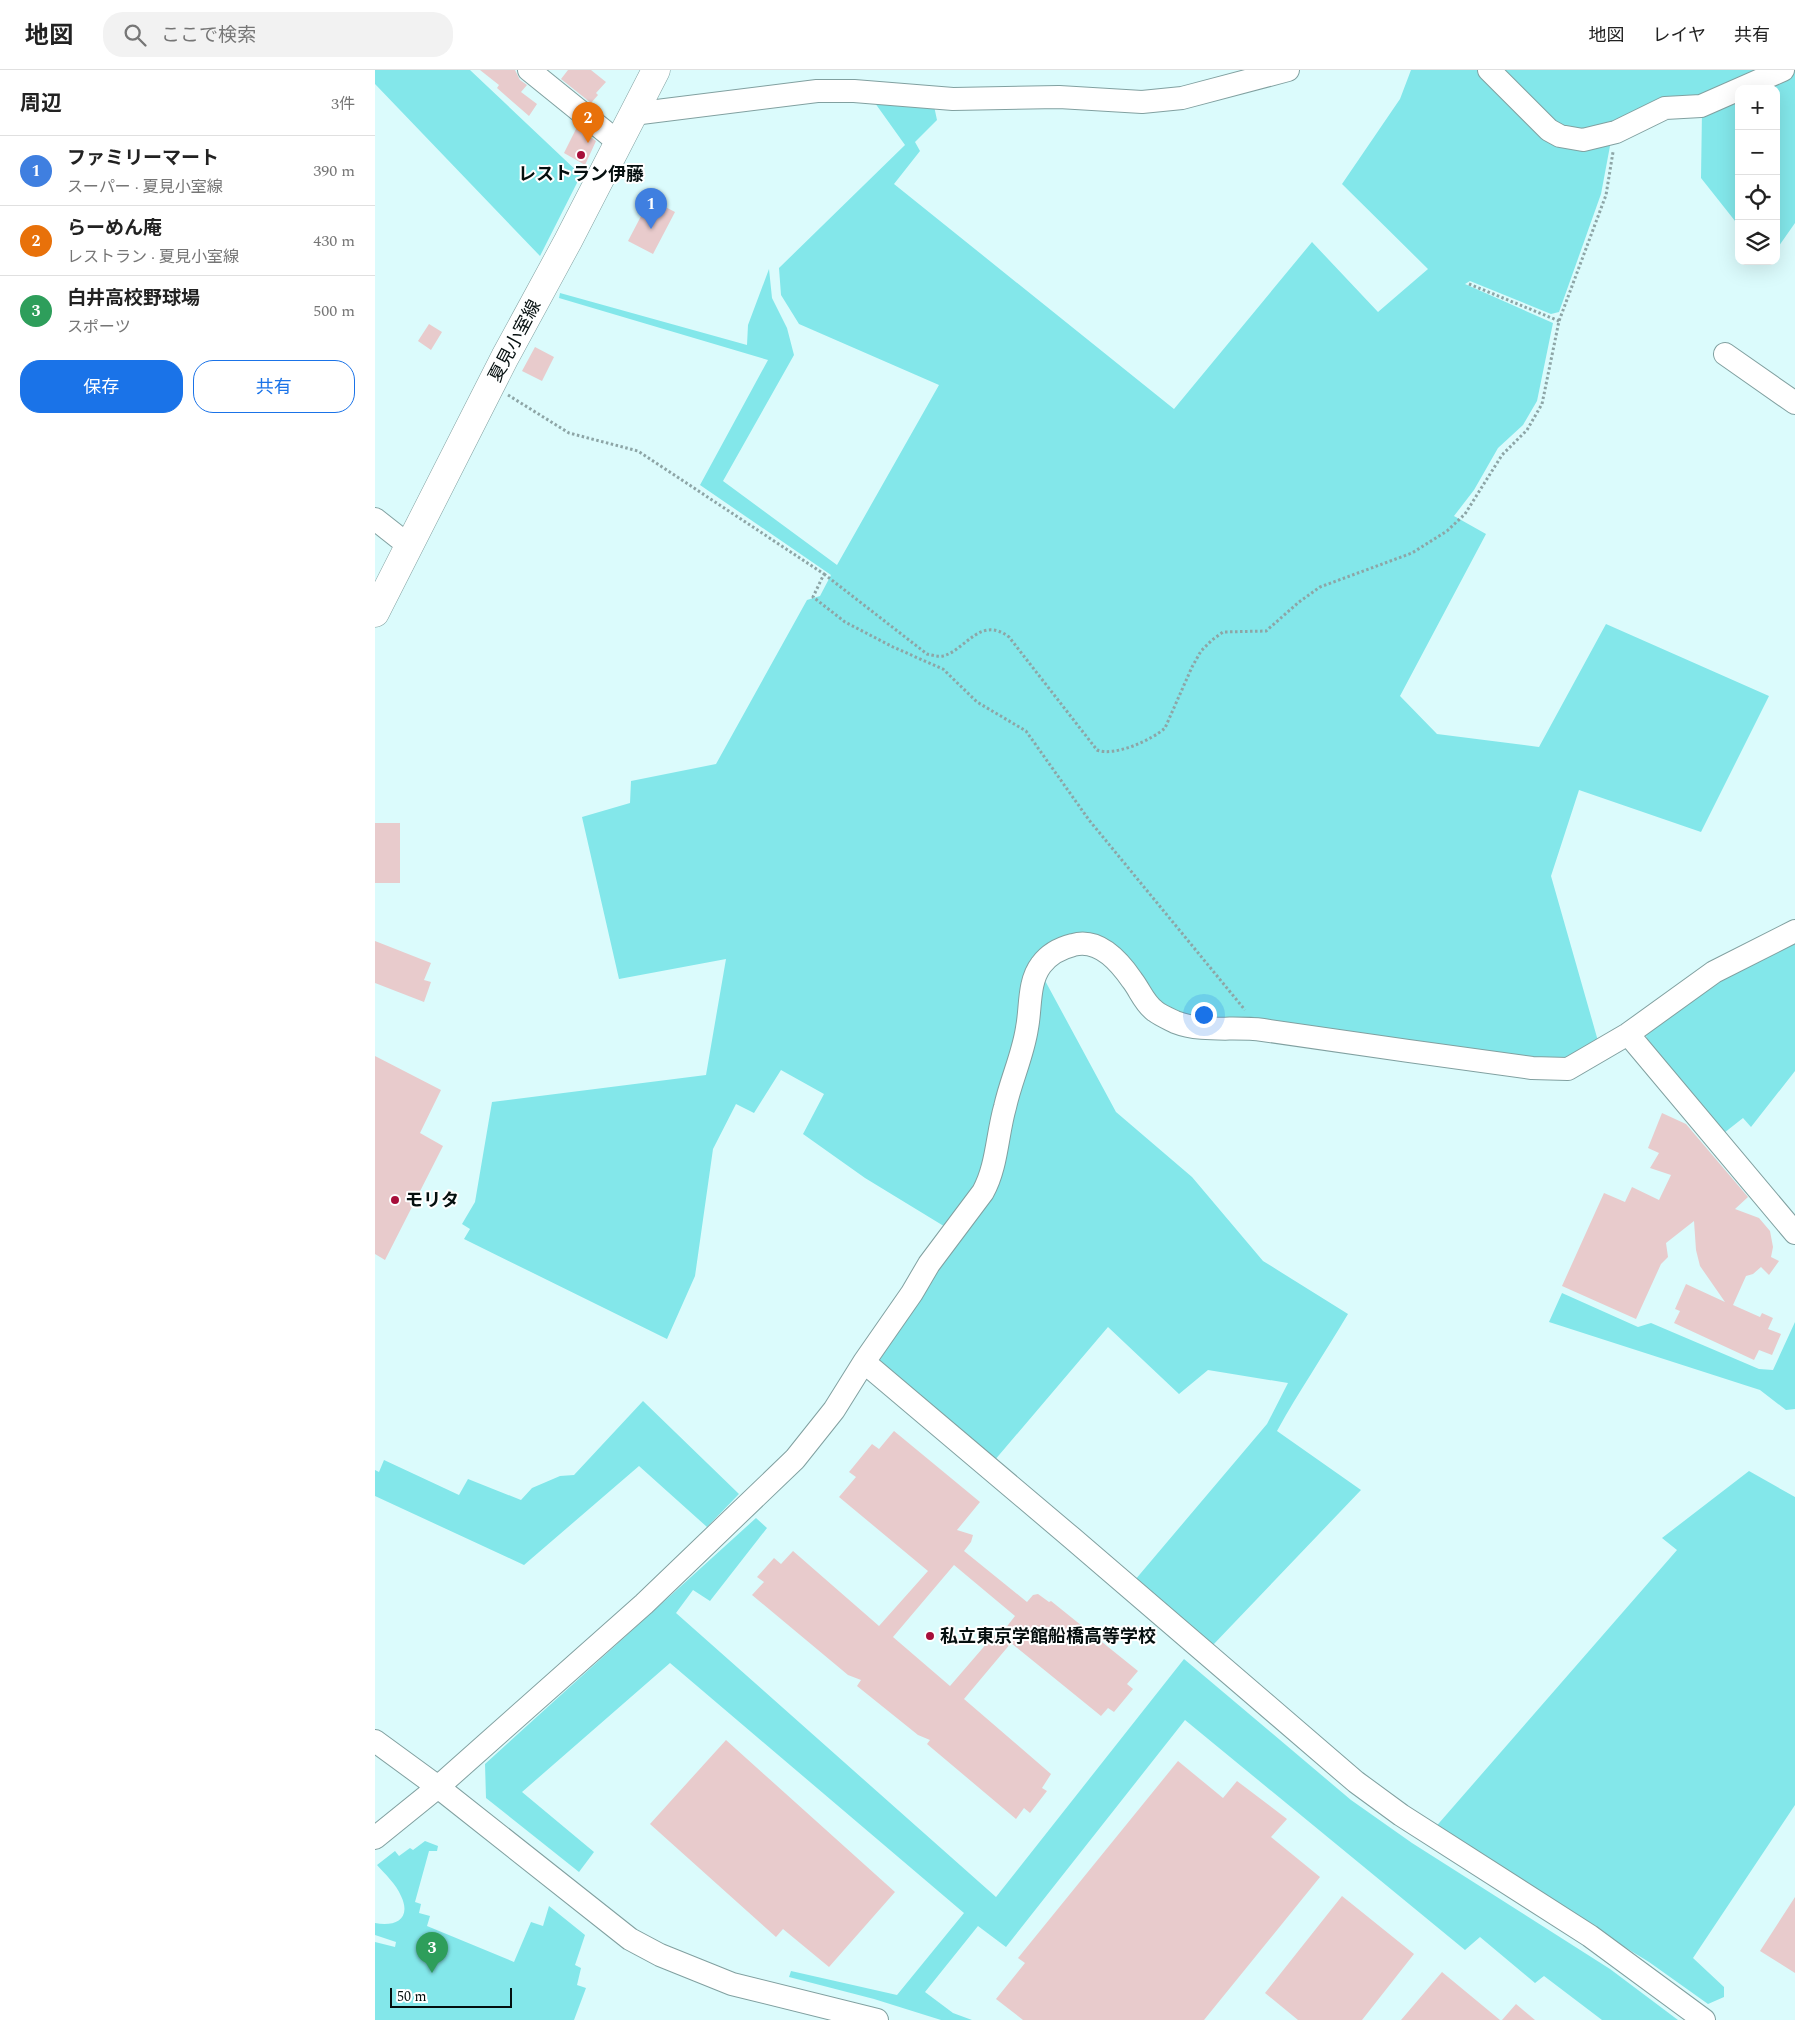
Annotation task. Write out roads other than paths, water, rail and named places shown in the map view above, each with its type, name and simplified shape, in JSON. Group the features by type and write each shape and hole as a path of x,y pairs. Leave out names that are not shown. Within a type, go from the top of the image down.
{"main road":[{"name":"夏見小室線","path":"375,613 408,545 656,70"}],"street":[{"path":"529,70 619,142"},
{"path":"633,114 817,91 953,99 1059,98 1142,102 1182,98 1288,70"},
{"path":"1489,70 1549,130 1560,136 1583,140 1617,132 1665,108 1701,106 1783,70"},
{"path":"1725,354 1795,403"},
{"path":"375,519 408,545"},
{"path":"375,1838 438,1788 644,1604 795,1460 834,1410 864,1362 912,1293 929,1264 983,1192 989,1180 1004,1107 1027,1030 1033,983 1040,965 1053,953 1067,946 1080,943 1096,946 1113,956 1155,1011 1175,1022 1195,1028 1261,1030 1512,1065 1567,1070 1628,1034 1714,972 1795,931"},
{"path":"1628,1034 1795,1233"},
{"path":"864,1362 1356,1782 1401,1815 1589,1936 1704,2020"},
{"path":"375,1740 630,1939 660,1955 732,1984 877,2020"}],"place":[{"name":"らーめん庵","path":"588,143"},
{"name":"レストラン伊藤","path":"581,155"},
{"name":"ファミリーマート","path":"651,229"},
{"name":"モリタ","path":"395,1200"},
{"name":"私立東京学館船橋高等学校","path":"930,1636"},
{"name":"白井高校野球場","path":"432,1973"}]}
